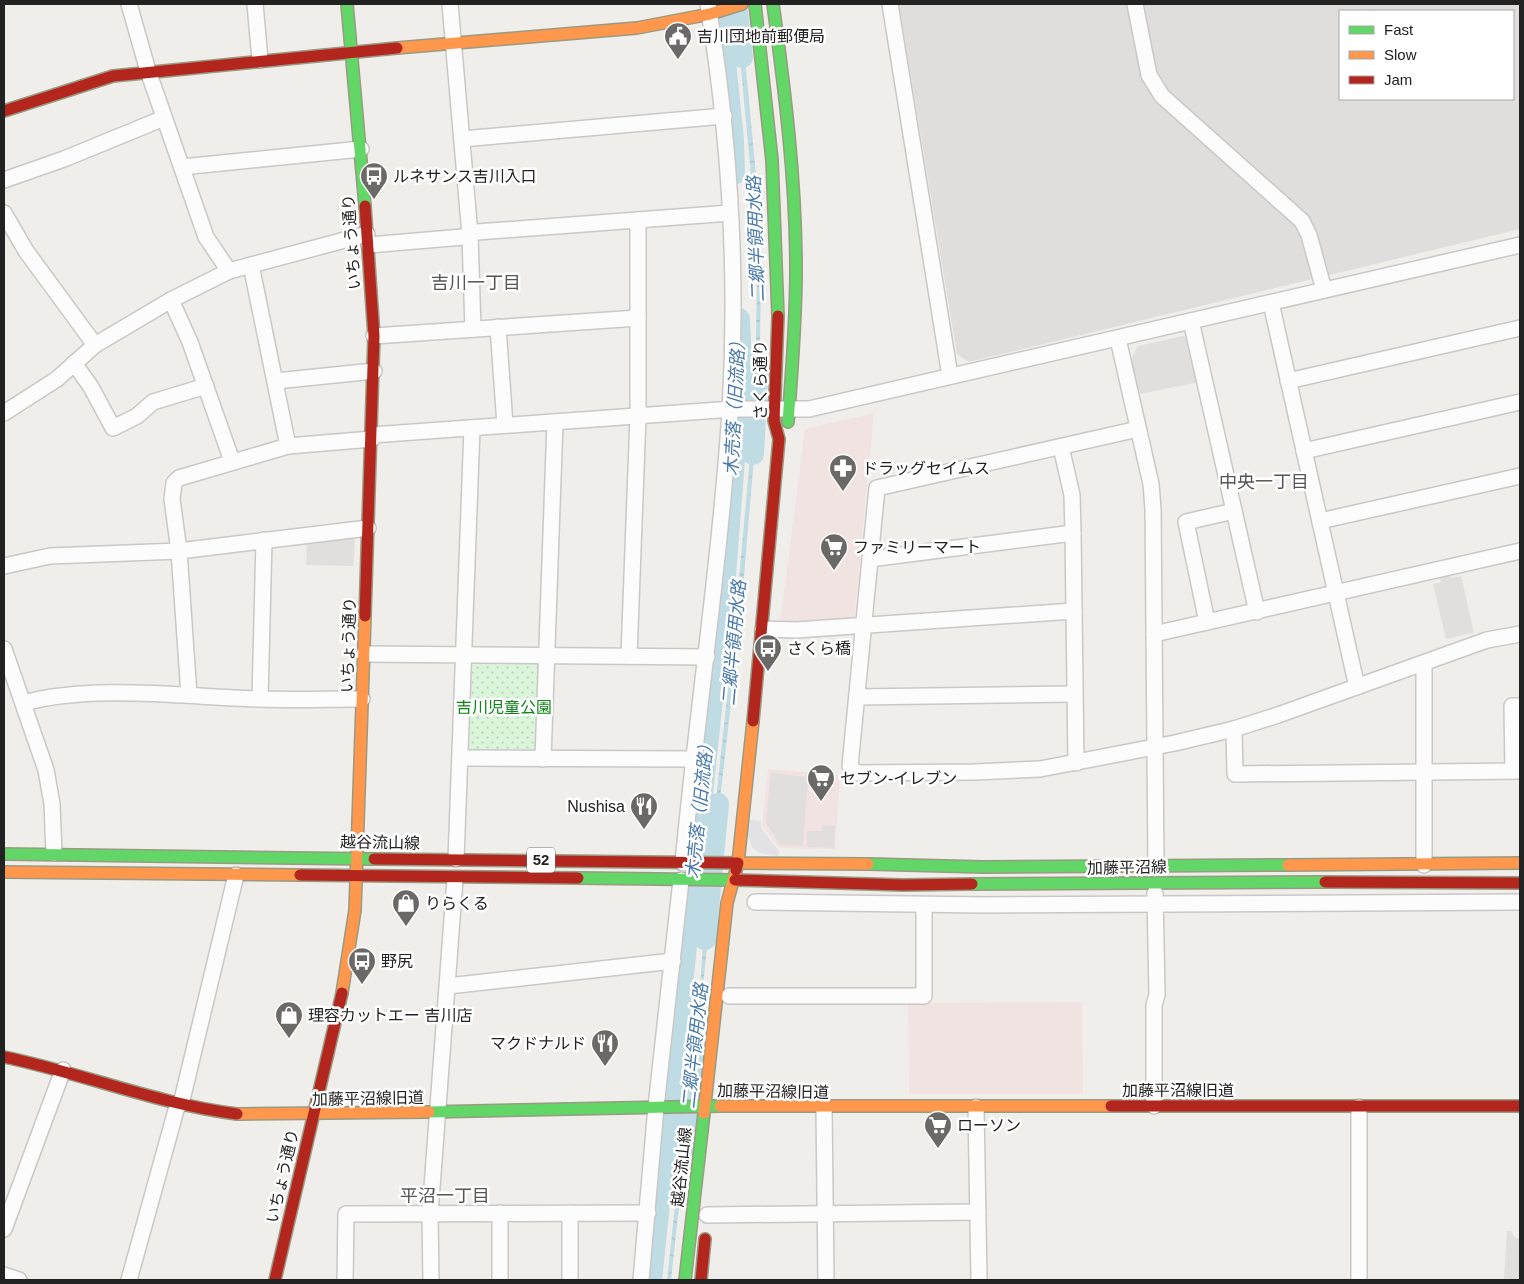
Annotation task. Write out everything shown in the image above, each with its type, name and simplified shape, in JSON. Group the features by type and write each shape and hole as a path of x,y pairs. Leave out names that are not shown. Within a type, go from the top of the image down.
{"street":[{"path":"129,4 148,71 206,237 229,272"},
{"path":"255,4 260,60"},
{"name":"いちょう通り","path":"275,1280 344,985 355,910 357,877 374,336 361,149 347,4"},
{"path":"450,4 470,235 473,328"},
{"path":"4,111 86,83 113,76 260,60 637,28 742,4"},
{"name":"さくら通り","path":"738,863 763,629 779,439 788,422 775,408 776,266 774,200 765,72 754,4"},
{"name":"さくら通り","path":"773,4 787,114 796,248 795,332 775,408"},
{"path":"890,4 950,376"},
{"path":"1135,4 1149,74 1154,84 1162,96 1302,221 1309,235 1324,290"},
{"path":"683,863 693,759 707,657 731,409 733,294 730,213 724,116 711,10"},
{"path":"462,139 724,116"},
{"path":"4,180 64,159 164,118"},
{"path":"182,166 361,149"},
{"path":"4,213 26,251 95,345"},
{"path":"4,413 57,379 95,345 171,300 229,272 251,265 368,240 463,238 476,232 730,213"},
{"path":"629,656 638,416 638,220"},
{"path":"189,695 179,550 172,499 174,483 179,478 288,446 505,425 731,409 814,408 1520,245"},
{"path":"251,265 288,446"},
{"path":"171,300 190,342 232,461"},
{"path":"1271,302 1358,686"},
{"path":"374,336 638,318"},
{"path":"1191,321 1257,612"},
{"path":"498,328 505,425"},
{"path":"1288,380 1520,328"},
{"path":"1118,339 1151,484 1153,508 1156,867"},
{"path":"74,364 91,387 113,428 137,416 153,402 206,386"},
{"path":"276,381 374,371"},
{"path":"1304,451 1520,402"},
{"path":"543,759 555,422"},
{"path":"456,859 472,428"},
{"path":"1138,429 876,488 850,766 856,773 1028,770 1076,763 1234,729 1487,640 1520,634"},
{"path":"1061,447 1072,495 1076,763"},
{"path":"1320,521 1520,476"},
{"path":"1208,622 1186,522 1234,511"},
{"path":"4,566 50,556 179,550 368,528"},
{"path":"870,559 1073,534"},
{"path":"260,699 264,540"},
{"path":"1154,634 1520,551"},
{"path":"763,629 796,630 1074,611"},
{"path":"4,649 46,770 52,804 54,853"},
{"path":"364,654 707,657"},
{"path":"1424,663 1424,865"},
{"path":"857,697 1074,694"},
{"path":"24,703 60,695 189,695 260,699 362,699"},
{"path":"1234,729 1235,774 1517,771 1512,706 1520,706"},
{"path":"460,758 693,759"},
{"name":"越谷流山線","path":"4,854 54,853 738,863 735,880 727,903 699,1107 685,1280"},
{"name":"加藤平沼線","path":"738,863 1156,867 1520,863"},
{"name":"52","path":"4,872 735,880"},
{"path":"129,1280 180,1103 236,875"},
{"path":"431,1280 430,1214 448,986 454,878"},
{"path":"641,1280 673,962 684,880"},
{"name":"越谷流山線","path":"735,880 739,904"},
{"name":"加藤平沼線","path":"735,880 903,885 1424,881 1520,883"},
{"path":"1424,881 1424,903"},
{"path":"1154,1106 1154,1005 1157,995 1155,882"},
{"path":"985,884 985,905"},
{"path":"756,902 985,905 1520,902"},
{"path":"729,996 924,996 924,905"},
{"path":"448,986 673,962"},
{"name":"越谷流山線","path":"715,1124 726,1026"},
{"name":"加藤平沼線旧道","path":"4,1057 63,1070 180,1103 232,1114 437,1113 716,1106 824,1108 1520,1106"},
{"path":"4,1228 63,1070"},
{"path":"976,1107 979,1280"},
{"path":"1359,1107 1359,1280"},
{"path":"824,1108 826,1280"},
{"path":"708,1210 824,1214 978,1212"},
{"name":"越谷流山線","path":"701,1280 708,1210"},
{"path":"500,1212 500,1280"},
{"path":"570,1213 570,1280"},
{"path":"345,1280 346,1214 648,1213"},
{"path":"4,1275 19,1280"}],"shaded area":[{"path":"899,4 1520,4 1520,229 969,362 957,354"},
{"path":"1183,336 1190,338 1199,382 1140,394 1130,362 1138,346"},
{"path":"874,413 854,619 780,623 805,429"},
{"path":"350,535 355,541 353,566 306,565 307,541"},
{"path":"1450,573 1451,578 1461,576 1474,633 1446,639 1433,584 1441,582 1439,575"},
{"path":"768,769 840,775 835,849 779,848 762,825"},
{"path":"771,773 808,777 803,846 780,845 766,823"},
{"path":"750,820 761,821 761,828 779,851 778,856 760,853 752,847 748,835"},
{"path":"822,825 835,826 834,848 807,847 807,831 822,831"},
{"path":"1082,1002 1083,1094 909,1094 908,1003"},
{"path":"1507,1231 1511,1231 1514,1237 1520,1239 1520,1280 1504,1280"}],"green space":[{"name":"吉川児童公園","path":"476,661 537,661 541,666 537,749 534,752 470,753 467,749 470,666"}],"water":[{"path":"737,26 742,26 757,186 761,283 759,392 755,392 757,283 752,186"},
{"path":"757,422 740,624 716,835 712,836 735,624 753,423"},
{"path":"706,906 711,910 692,1088 687,1088 699,998"},
{"path":"684,1122 688,1123 671,1280 667,1280"}],"pier":[{"path":"721,846 717,897 685,894 689,848"}],"waterway":[{"name":"木売落（旧流路）","path":"719,4 733,140 734,174"},
{"name":"二郷半領用水路","path":"736,4 742,57"},
{"name":"木売落（旧流路）","path":"736,427 741,365 739,319"},
{"name":"二郷半領用水路","path":"753,454 758,361"},
{"name":"木売落（旧流路）","path":"651,1280 725,575 734,459"},
{"name":"二郷半領用水路","path":"705,939 718,804"},
{"name":"二郷半領用水路","path":"683,1153 694,1058"}],"traffic: fast":[{"path":"347,4 365,206"},
{"path":"755,4 772,160 778,316"},
{"path":"773,4 789,137 796,237 795,308 788,422"},
{"path":"4,854 374,859"},
{"path":"868,864 983,867 1288,865"},
{"path":"578,878 735,880"},
{"path":"972,884 1325,882"},
{"path":"429,1112 720,1106"},
{"path":"685,1280 704,1113"}],"traffic: slow":[{"path":"397,48 637,28 710,14 742,4"},
{"path":"342,993 355,910 365,616"},
{"path":"753,721 738,863 868,864"},
{"path":"1288,865 1520,863"},
{"path":"704,1113 727,903 736,870"},
{"path":"4,872 300,875"},
{"path":"720,1106 1111,1106"},
{"path":"237,1114 429,1112"}],"traffic: jam":[{"path":"4,111 113,76 397,48"},
{"path":"365,206 374,336 365,616"},
{"path":"753,721 779,439 774,421 778,316"},
{"path":"374,859 738,863 736,870"},
{"path":"300,875 578,878"},
{"path":"735,880 903,885 972,884"},
{"path":"1325,882 1520,883"},
{"path":"275,1280 342,993"},
{"path":"4,1057 62,1071 149,1096 237,1114"},
{"path":"1111,1106 1520,1106"},
{"path":"701,1280 705,1239"}],"place":[{"name":"吉川団地前郵便局","path":"678,60"},
{"name":"ルネサンス吉川入口","path":"374,200"},
{"name":"ドラッグセイムス","path":"843,492"},
{"name":"ファミリーマート","path":"834,571"},
{"name":"さくら橋","path":"768,672"},
{"name":"セブン-イレブン","path":"821,802"},
{"name":"Nushisa","path":"644,830"},
{"name":"りらくる","path":"406,927"},
{"name":"野尻","path":"362,985"},
{"name":"理容カットエー 吉川店","path":"289,1039"},
{"name":"マクドナルド","path":"605,1067"},
{"name":"ローソン","path":"938,1149"}],"district":[{"name":"吉川一丁目","path":"476,283"},
{"name":"中央一丁目","path":"1264,482"},
{"name":"平沼一丁目","path":"445,1196"}]}
